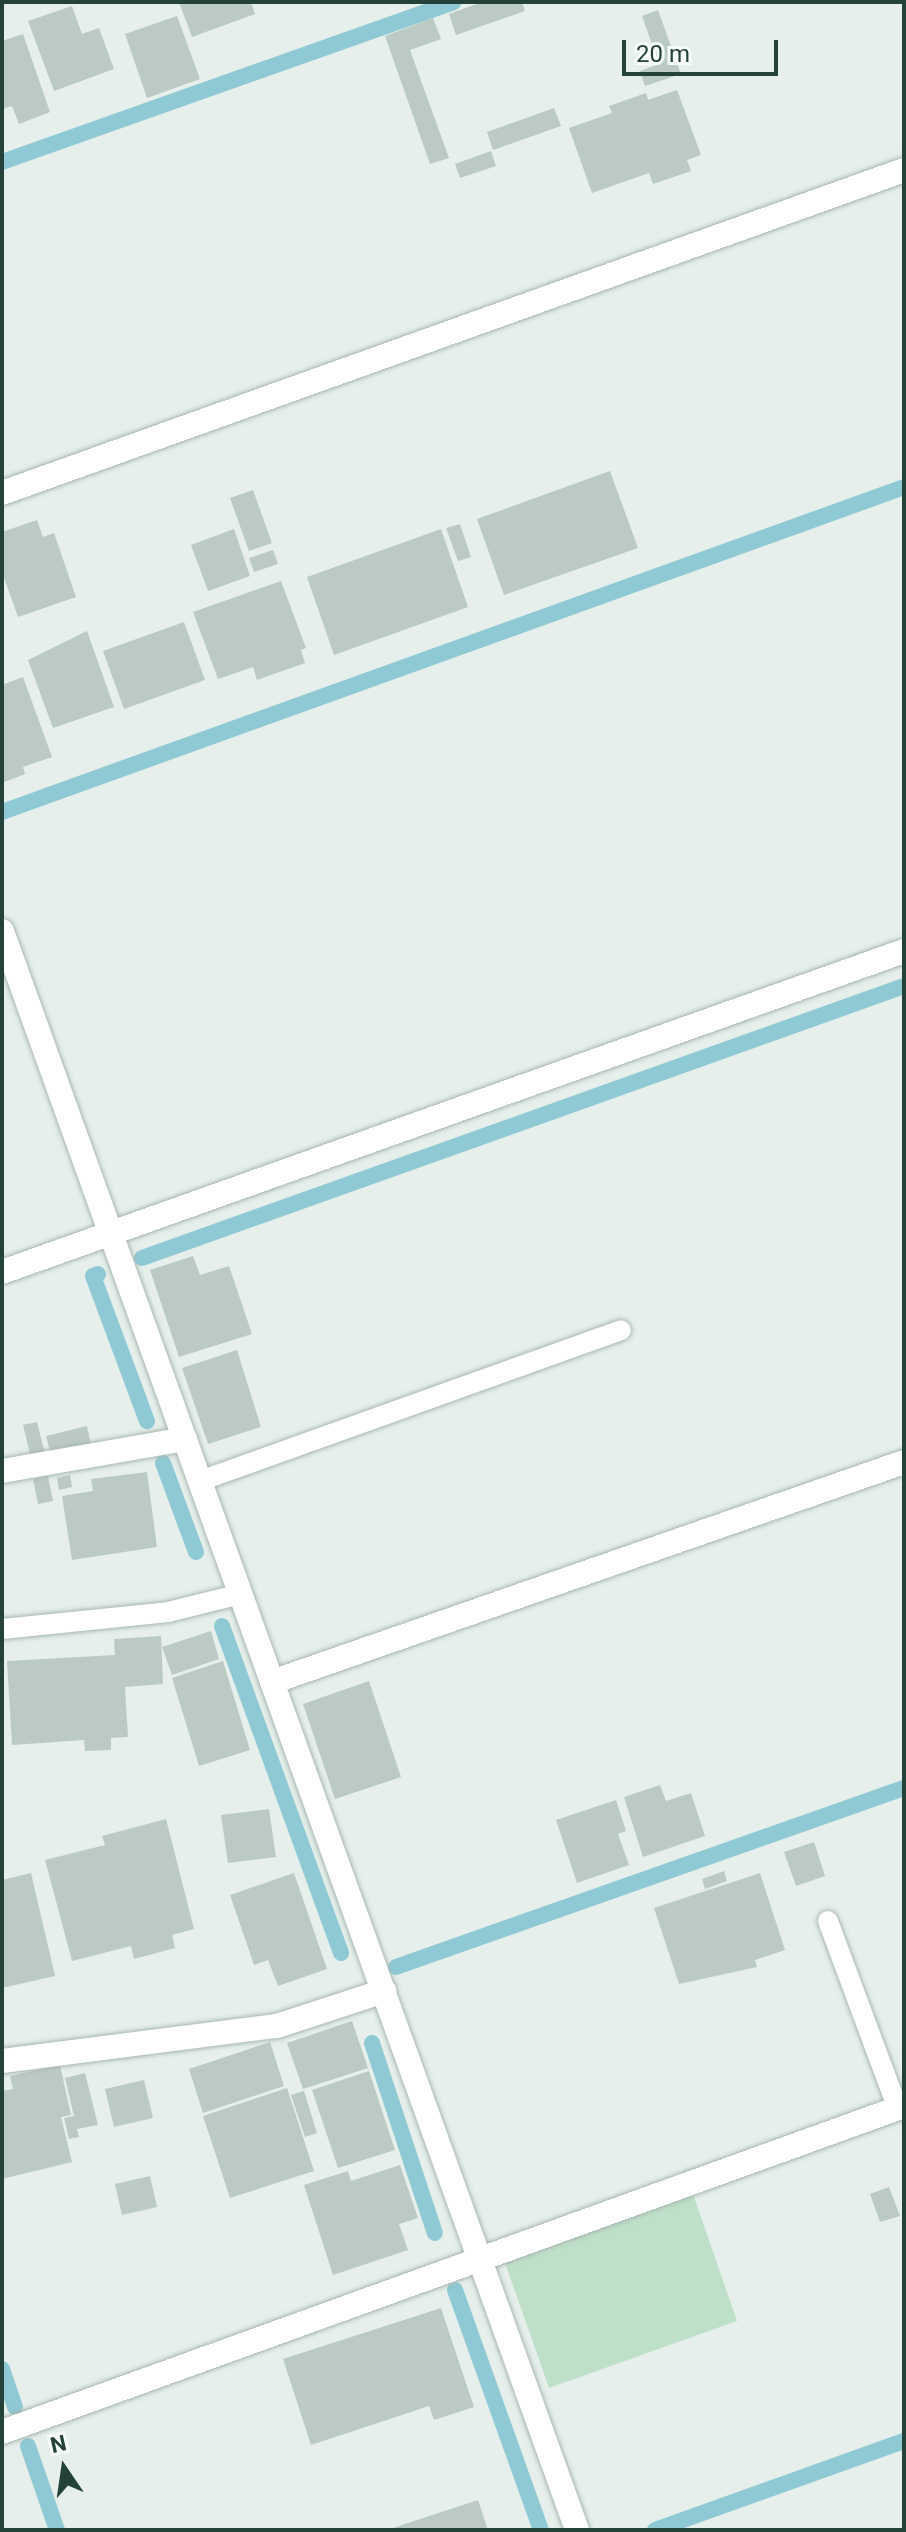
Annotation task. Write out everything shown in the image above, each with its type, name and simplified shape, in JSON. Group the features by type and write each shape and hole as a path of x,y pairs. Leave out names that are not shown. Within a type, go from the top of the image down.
{"street":[{"path":"2,493 904,170"},
{"path":"2,931 8,968 112,1236 577,2530"},
{"path":"2,1272 112,1236 904,951"},
{"path":"2,1471 185,1439"},
{"path":"272,1682 904,1462"},
{"path":"2,2061 277,2026 384,1991"},
{"path":"2,2432 901,2108"}],"lane":[{"path":"200,1481 621,1330"},
{"path":"2,1629 168,1612 241,1594"},
{"path":"828,1921 901,2108"}],"green space":[{"path":"693,2194 737,2321 549,2388 504,2260"}],"building":[{"path":"179,2 251,2 255,14 192,37"},
{"path":"482,2 522,2 525,11 456,35 449,14"},
{"path":"72,6 82,34 99,28 114,69 54,91 28,21"},
{"path":"658,10 681,74 645,86 640,71 659,64 642,16"},
{"path":"177,16 200,79 147,98 125,34"},
{"path":"433,18 441,39 410,50 449,158 430,164 385,36"},
{"path":"23,34 50,112 19,124 12,106 2,109 2,41"},
{"path":"677,90 701,155 687,160 691,171 653,184 649,173 592,193 569,128 612,113 609,106 646,93 648,100"},
{"path":"554,108 561,126 493,150 487,132"},
{"path":"491,151 496,166 460,178 455,164"},
{"path":"610,471 638,548 504,595 477,519"},
{"path":"253,490 272,543 249,551 230,498"},
{"path":"37,520 43,537 54,533 76,597 18,617 2,572 2,532"},
{"path":"460,524 471,557 458,561 446,528"},
{"path":"234,529 250,576 208,591 191,545"},
{"path":"441,529 468,607 334,655 307,577"},
{"path":"273,550 278,564 254,572 249,558"},
{"path":"281,581 306,648 301,650 305,663 257,680 253,667 218,679 193,612"},
{"path":"184,622 205,680 124,709 103,651"},
{"path":"87,631 114,707 53,728 28,660"},
{"path":"23,677 52,757 23,767 25,774 2,783 2,685"},
{"path":"193,1256 200,1275 229,1266 252,1334 179,1357 150,1270"},
{"path":"237,1350 261,1427 208,1444 182,1368"},
{"path":"37,1422 45,1454 31,1458 23,1425"},
{"path":"87,1426 91,1445 51,1455 46,1436"},
{"path":"147,1472 157,1547 72,1560 62,1496 93,1491 91,1479"},
{"path":"70,1475 72,1487 59,1490 57,1478"},
{"path":"48,1476 53,1501 38,1504 33,1479"},
{"path":"211,1631 219,1659 172,1675 162,1647"},
{"path":"161,1636 163,1684 125,1687 128,1737 111,1738 111,1750 85,1751 84,1740 12,1745 7,1661 115,1655 114,1639"},
{"path":"223,1661 250,1750 199,1766 172,1678"},
{"path":"369,1681 401,1777 335,1799 303,1704"},
{"path":"660,1785 666,1801 691,1793 705,1836 643,1857 624,1797"},
{"path":"616,1800 626,1831 618,1834 629,1865 577,1883 556,1820"},
{"path":"269,1809 276,1857 228,1863 221,1815"},
{"path":"166,1819 194,1929 172,1935 175,1948 134,1959 131,1946 72,1961 45,1860 105,1845 102,1836"},
{"path":"814,1842 825,1876 796,1886 784,1852"},
{"path":"724,1871 727,1881 705,1889 702,1879"},
{"path":"31,1873 55,1976 2,1988 2,1880"},
{"path":"294,1873 327,1969 278,1986 268,1960 254,1965 230,1895"},
{"path":"760,1873 785,1950 755,1960 757,1967 679,1984 654,1908"},
{"path":"352,2021 368,2068 303,2089 287,2043"},
{"path":"270,2042 284,2086 203,2113 189,2069"},
{"path":"60,2065 71,2115 61,2117 72,2162 2,2179 2,2091 13,2089 10,2076"},
{"path":"369,2071 395,2150 338,2168 312,2090"},
{"path":"85,2073 98,2125 77,2129 79,2137 69,2139 64,2118 74,2116 65,2078"},
{"path":"144,2080 153,2118 114,2127 105,2089"},
{"path":"287,2088 314,2171 230,2198 203,2116"},
{"path":"304,2091 317,2133 305,2137 291,2095"},
{"path":"400,2165 418,2218 399,2224 408,2250 333,2275 304,2185 348,2171 351,2181"},
{"path":"150,2176 157,2207 122,2215 115,2184"},
{"path":"889,2187 900,2216 880,2222 870,2194"},
{"path":"441,2308 474,2407 434,2420 429,2406 311,2445 283,2359"},
{"path":"478,2500 488,2530 390,2530 390,2529"}],"waterway":[{"path":"2,162 453,2"},
{"path":"2,812 904,487"},
{"path":"142,1258 904,986"},
{"path":"98,1274 93,1276 147,1421"},
{"path":"163,1463 196,1552"},
{"path":"222,1626 341,1953"},
{"path":"396,1967 904,1788"},
{"path":"372,2043 435,2233"},
{"path":"455,2290 541,2530"},
{"path":"2,2369 15,2407"},
{"path":"655,2530 904,2441"},
{"path":"28,2446 57,2530"}]}
